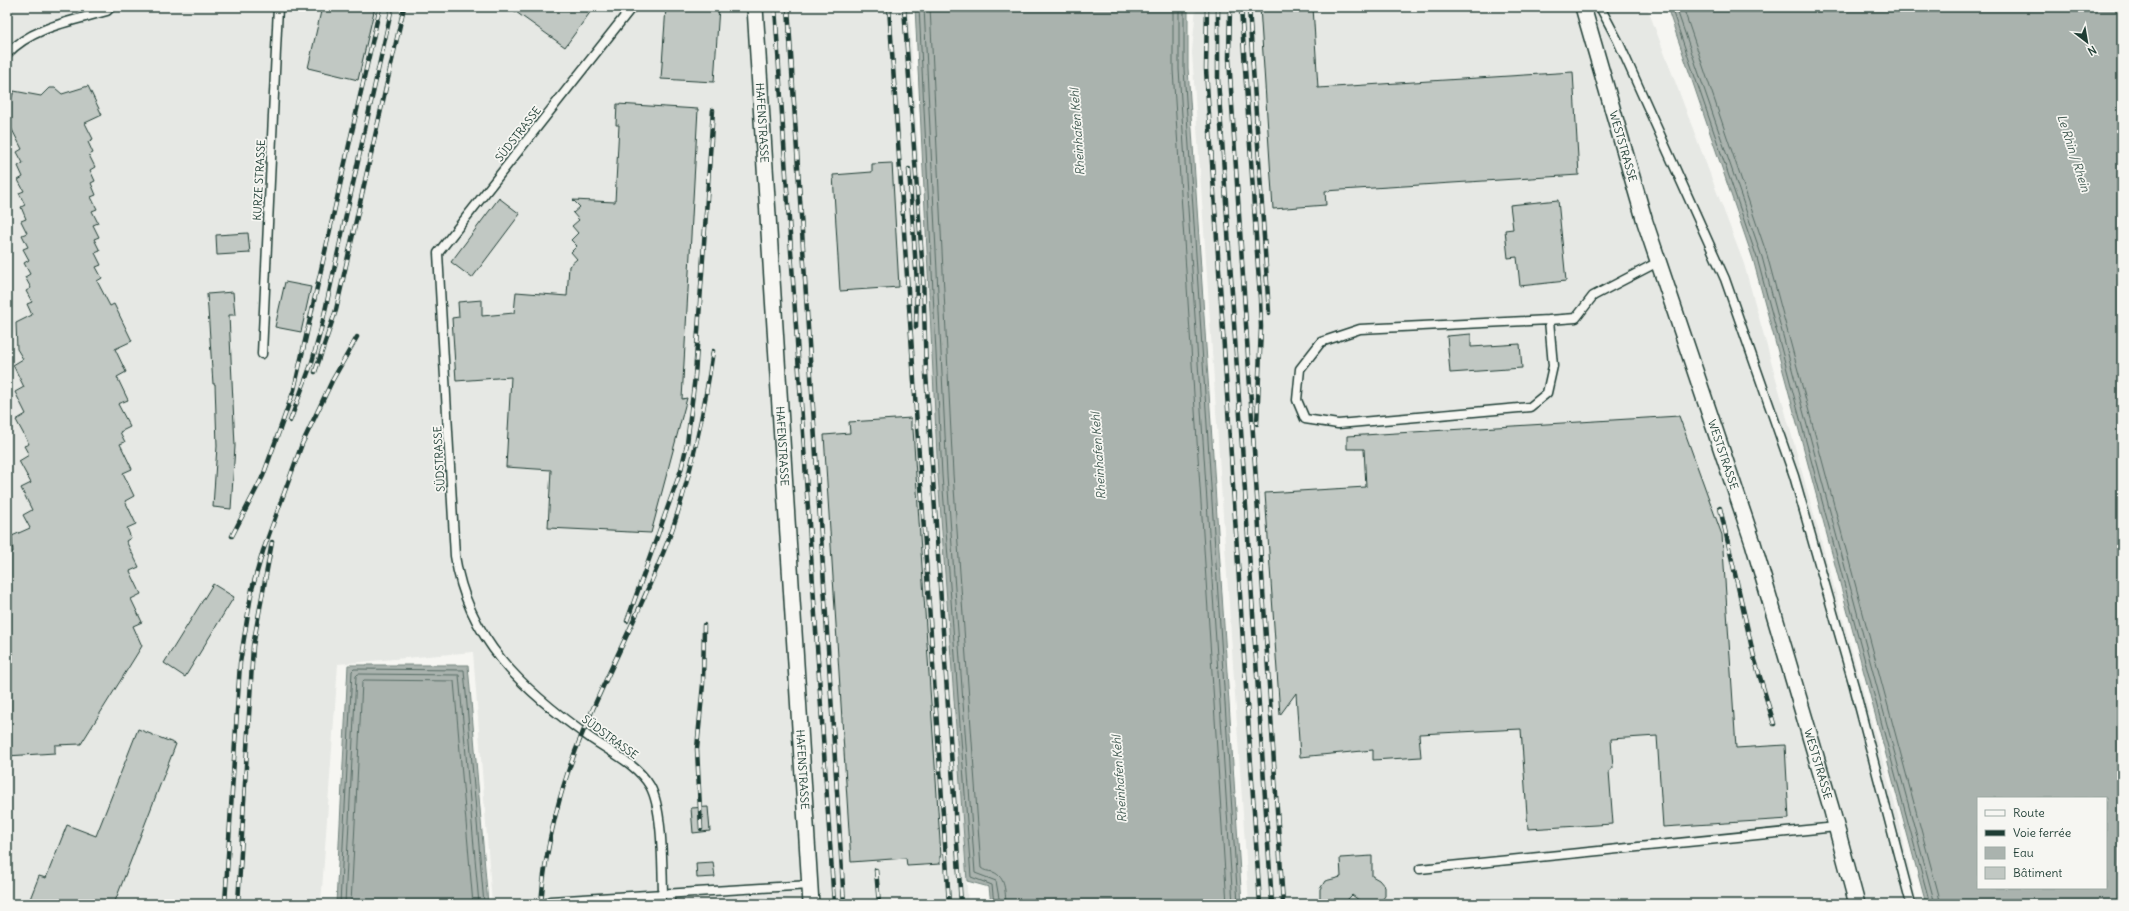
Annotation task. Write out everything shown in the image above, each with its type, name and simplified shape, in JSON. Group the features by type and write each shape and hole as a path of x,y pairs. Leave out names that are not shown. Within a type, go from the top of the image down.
{"street":[{"name":"HAFENSTRASSE","path":"755,7 811,904"},
{"name":"WESTSTRASSE","path":"1583,7 1658,262 1753,543 1857,904"}],"lane":[{"path":"7,54 15,45 34,34 57,25 107,11 111,7"},
{"name":"KURZE STRASSE","path":"262,354 278,7"},
{"name":"SÜDSTRASSE","path":"632,7 438,254 455,556 464,595 491,648 506,668 522,683 583,732 633,767 650,785 657,804 667,893 670,904"},
{"path":"1600,7 1618,41 1725,279 1792,469 1854,686 1911,904"},
{"path":"1549,320 1553,366 1547,393 1530,407 1338,424 1305,419 1297,400 1300,369 1322,342 1360,329 1576,318 1594,296 1658,262"},
{"path":"1420,869 1836,827"},
{"path":"550,901 810,885"}],"shaded area":[{"path":"7,7 909,7 968,904 492,904 473,652 338,664 321,904 7,904"},
{"path":"1196,7 1647,7 1744,264 1898,816 1917,904 1249,904 1192,52"}],"water":[{"name":"Rheinhafen Kehl","path":"915,7 1188,7 1188,68 1242,904 991,904 989,887 967,881 938,475"},
{"name":"Le Rhin / Rhein","path":"1667,7 2122,7 2122,904 1926,904 1753,259"},
{"path":"348,665 468,665 488,904 336,904"}],"building":[{"path":"322,7 375,7 358,80 308,68"},
{"path":"509,7 594,7 565,47"},
{"path":"666,7 719,7 714,82 661,79"},
{"path":"1260,7 1313,7 1318,88 1573,72 1579,175 1325,191 1326,205 1273,209"},
{"path":"88,86 102,115 85,123 93,139 88,142 93,153 89,155 95,167 90,170 95,181 91,183 96,195 91,197 97,209 92,211 98,223 93,225 99,237 94,239 100,251 95,253 101,265 96,267 102,278 97,281 110,306 114,304 132,341 115,349 126,372 117,377 128,400 118,404 130,427 120,432 125,442 120,444 132,469 123,473 134,496 125,501 136,524 127,528 131,538 126,541 139,567 130,571 141,594 131,599 142,622 133,626 142,646 81,744 55,745 55,753 7,756 7,553 13,552 12,536 30,528 23,515 32,510 21,488 31,483 19,461 29,455 24,446 29,444 16,420 26,414 15,392 24,387 13,365 23,359 17,349 16,323 32,315 27,304 32,302 26,291 31,288 25,277 30,274 24,263 29,260 23,249 28,247 22,235 27,233 21,221 26,219 21,207 25,205 19,193 24,191 18,180 23,177 18,166 23,163 17,152 22,149 7,120 7,111 14,91 41,96 49,88 55,88 62,94"},
{"path":"617,104 698,109 682,399 687,398 651,533 548,528 551,470 506,467 511,377 456,381 452,318 459,317 458,302 482,300 482,316 514,313 516,292 567,296 569,266 577,259 571,252 577,246 571,240 578,233 572,226 579,220 573,213 580,207 573,200 615,202 619,125 616,125"},
{"path":"892,163 899,287 840,291 833,175 872,172 872,164"},
{"path":"499,198 520,214 472,278 451,262"},
{"path":"1558,200 1566,281 1520,286 1517,257 1508,258 1505,230 1513,229 1510,205"},
{"path":"248,233 250,253 217,255 216,235"},
{"path":"285,282 311,287 301,332 275,327"},
{"path":"233,292 235,315 229,315 235,446 231,509 213,507 217,446 215,384 213,384 207,294"},
{"path":"1471,334 1471,347 1520,344 1522,368 1450,373 1447,336"},
{"path":"1679,416 1722,535 1736,748 1785,745 1789,819 1663,827 1657,736 1611,739 1613,768 1609,771 1613,824 1528,829 1521,729 1419,734 1421,757 1373,760 1373,750 1300,757 1296,693 1280,715 1265,493 1366,487 1364,449 1347,449 1347,436"},
{"path":"911,418 911,429 913,429 941,856 940,864 907,866 906,858 851,862 824,435 850,433 849,422"},
{"path":"213,584 234,597 185,677 164,663"},
{"path":"138,729 176,744 114,904 28,904 39,876 46,878 67,825 96,836"},
{"path":"708,807 710,831 693,833 691,808"},
{"path":"1372,856 1372,876 1379,880 1385,887 1385,896 1378,904 1364,904 1352,895 1343,904 1324,904 1320,899 1320,889 1325,881 1341,877 1340,858"},
{"path":"713,862 715,877 697,878 696,863"}],"railway":[{"path":"232,536 263,476 294,390 380,7"},
{"path":"290,421 312,362 321,329 392,7"},
{"path":"315,372 336,310 404,7"},
{"path":"775,7 834,904"},
{"path":"788,7 844,904"},
{"path":"889,7 949,904"},
{"path":"904,7 923,274 926,373 961,904"},
{"path":"1207,7 1206,69 1260,904"},
{"path":"1218,7 1218,79 1272,904"},
{"path":"1230,7 1229,58 1283,904"},
{"path":"1241,7 1260,298 1261,327 1257,424"},
{"path":"1249,7 1269,313"},
{"path":"627,621 681,470 687,444 695,376 713,110"},
{"path":"909,169 917,283 916,327"},
{"path":"225,904 240,663 252,589 263,551 302,444 332,381 357,337"},
{"path":"541,904 550,838 561,794 575,752 662,556 686,486 697,442 713,351"},
{"path":"1720,508 1754,657 1774,724"},
{"path":"238,904 253,646 272,542"},
{"path":"701,829 697,749 703,684 704,625"},
{"path":"876,870 879,904"}]}
